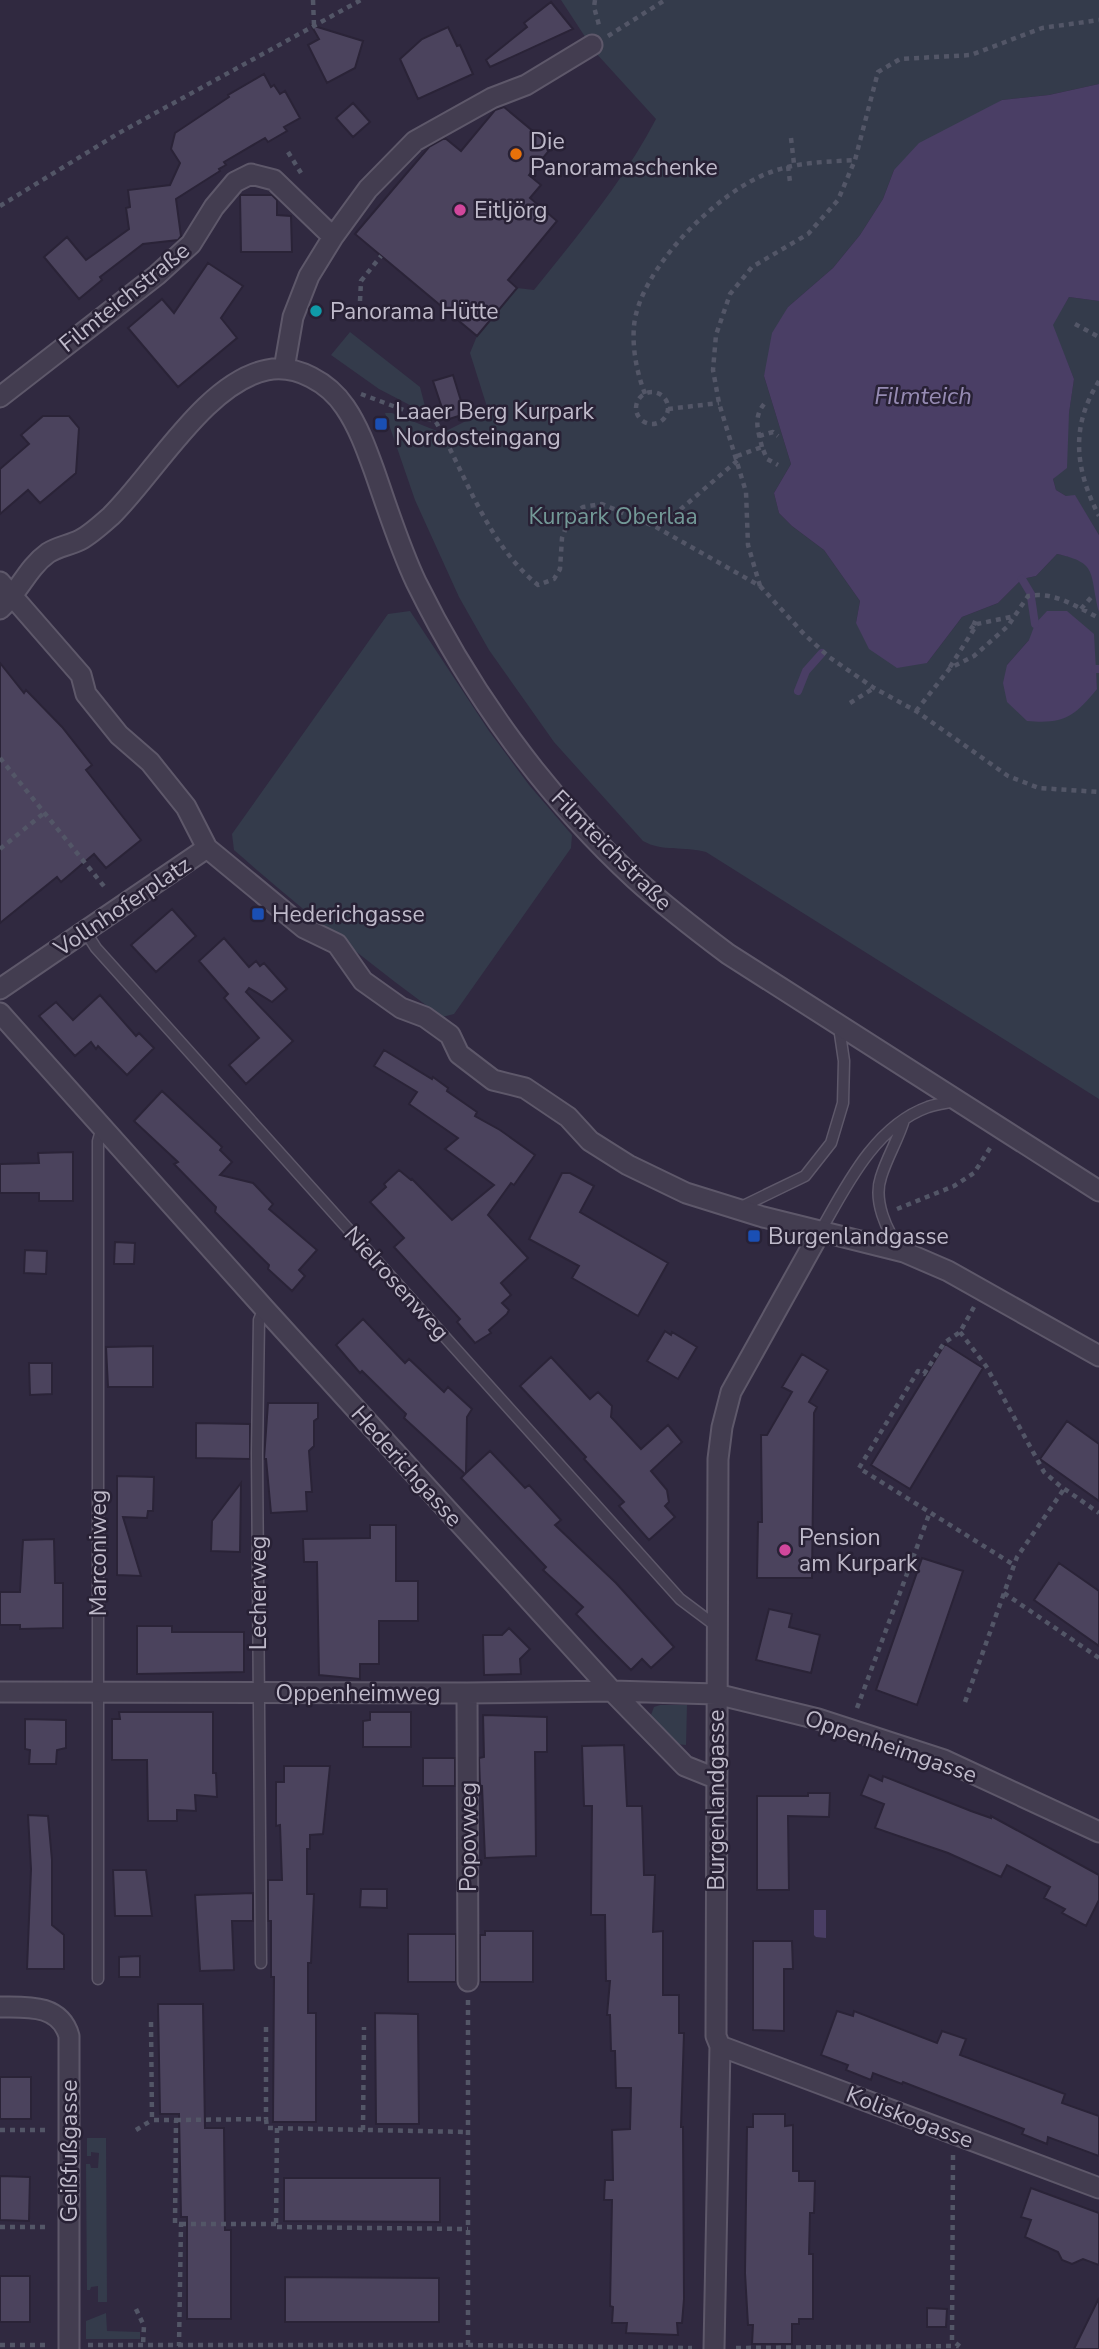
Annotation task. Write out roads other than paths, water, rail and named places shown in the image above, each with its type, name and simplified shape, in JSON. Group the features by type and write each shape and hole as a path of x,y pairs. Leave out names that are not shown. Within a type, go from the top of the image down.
{"street":[{"path":"7,603 31,568 50,552 82,540 111,516 198,415 217,397 245,378 267,370 284,369 293,317 309,276 368,189 415,141 492,98 526,85 598,42"},
{"name":"Filmteichstraße","path":"0,397 156,275 191,244 214,207 235,182 251,174 274,180 333,237"},
{"name":"Filmteichstraße","path":"284,369 298,371 332,391 346,408 361,437 408,564 441,629 490,707 550,790 592,836 635,879 728,954 1099,1191"},
{"path":"0,582 7,603"},
{"name":"Vollnhoferplatz","path":"0,989 207,848 186,807 149,762 119,735 86,694 81,675 7,603"},
{"path":"207,848 304,928 337,944 363,981 401,1008 425,1017 450,1035 459,1054 493,1080 525,1088 568,1117 590,1141 628,1166 686,1193 735,1209 904,1252 948,1271 1099,1356"},
{"name":"Hederichgasse","path":"0,1013 612,1691 685,1766 715,1778"},
{"name":"Burgenlandgasse","path":"714,2349 720,2046 716,2036 715,1778 718,1459 726,1408 742,1371 820,1232"},
{"name":"Oppenheimweg","path":"0,1692 612,1691 716,1694"},
{"name":"Popovweg","path":"467,1693 468,1987"},
{"name":"Oppenheimgasse","path":"716,1694 818,1719 944,1760 1099,1832"},
{"name":"Geißfußgasse","path":"0,2007 37,2007 47,2011 56,2016 67,2029 69,2036 69,2347"},
{"name":"Koliskogasse","path":"720,2046 1099,2188"}],"lane":[{"name":"Nielrosenweg","path":"85,931 96,948 680,1599 717,1627"},
{"path":"735,1209 805,1176 831,1143 843,1103 844,1061 839,1027"},
{"path":"820,1232 852,1175 881,1141 904,1120 928,1107 959,1100"},
{"path":"904,1120 899,1139 880,1178 880,1202 889,1234 904,1252"},
{"name":"Marconiweg","path":"98,1979 98,1141 102,1127"},
{"name":"Lecherweg","path":"261,1963 258,1693 259,1320 264,1308"}],"water":[{"name":"Filmteich","path":"1099,84 1099,301 1069,297 1053,325 1074,379 1069,413 1067,468 1053,479 1056,490 1066,496 1075,495 1099,535 1099,612 1092,579 1086,566 1080,561 1057,554 1036,576 1022,579 998,603 962,617 927,663 897,668 869,649 856,623 860,601 824,550 779,513 774,493 791,464 764,376 772,333 788,307 833,268 860,235 883,199 894,170 919,143 1002,100 1049,95"},
{"path":"1047,611 1067,611 1094,634 1097,689 1081,707 1067,717 1050,721 1027,721 1007,702 1003,683 1007,665 1029,640 1035,624"},
{"path":"814,1910 826,1910 826,1938 814,1935"}],"waterway":[{"path":"1022,579 1031,594"},
{"path":"1031,597 1035,624"},
{"path":"798,691 806,671 822,653"}],"place":[{"name":"Die Panoramaschenke","path":"516,154"},
{"name":"Eitljörg","path":"460,210"},
{"name":"Panorama Hütte","path":"316,311"},
{"name":"Laaer Berg Kurpark Nordosteingang","path":"381,424"},
{"name":"Hederichgasse","path":"258,914"},
{"name":"Burgenlandgasse","path":"754,1236"},
{"name":"Pension am Kurpark","path":"785,1550"}],"park label":[{"name":"Kurpark Oberlaa","path":"613,516"}]}
